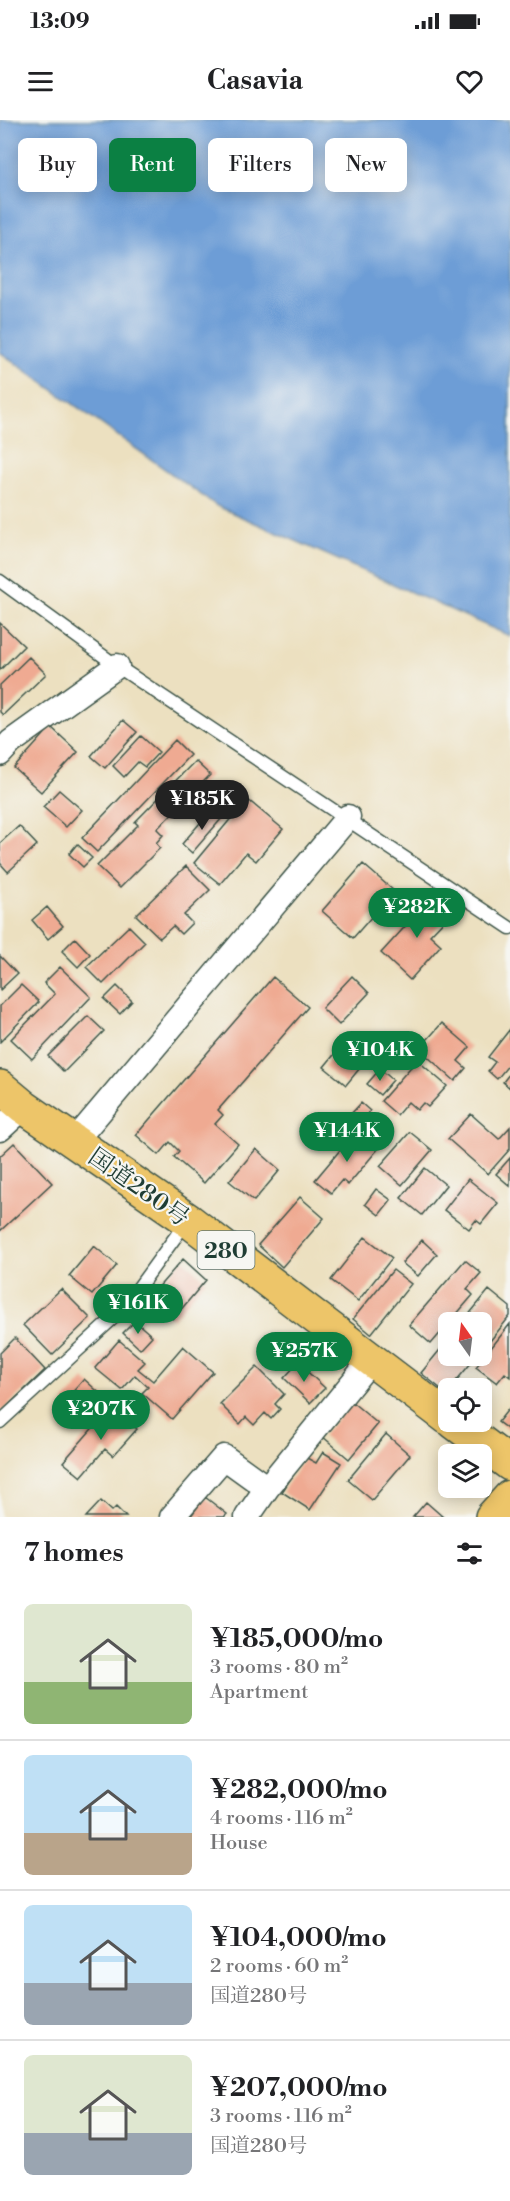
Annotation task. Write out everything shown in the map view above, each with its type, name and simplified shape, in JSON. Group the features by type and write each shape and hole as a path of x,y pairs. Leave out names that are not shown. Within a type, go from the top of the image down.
{"main road":[{"name":"国道280号","path":"12,1097 188,1220 438,1410"},
{"path":"467,1432 510,1464"},
{"path":"492,1517 510,1497"}],"street":[{"path":"0,754 11,742 117,666"},
{"path":"74,1142 348,817"},
{"path":"0,1129 12,1097"},
{"path":"247,1517 267,1488 371,1360"},
{"path":"172,1517 224,1456 267,1488"}],"lane":[{"path":"0,580 117,666 348,817 510,928"},
{"path":"0,1422 123,1309 188,1220"}],"water":[{"path":"0,120 510,120 510,636 217,506 0,352"}],"building":[{"path":"0,623 24,646 0,670"},
{"path":"29,657 46,674 3,715 0,712 0,685"},
{"path":"123,720 137,732 105,768 91,756"},
{"path":"51,727 78,752 41,792 14,768"},
{"path":"141,736 159,752 145,767 138,762 124,777 113,766"},
{"path":"175,740 190,755 97,852 82,838"},
{"path":"195,761 210,775 157,829 163,835 156,843 160,848 120,888 97,866 138,825 135,822"},
{"path":"59,790 82,810 66,827 43,807"},
{"path":"247,799 283,829 256,861 246,853 220,884 194,863"},
{"path":"212,809 222,818 192,853 182,844"},
{"path":"19,826 37,845 8,872 0,863 0,843"},
{"path":"77,844 92,858 83,867 69,854"},
{"path":"363,864 394,891 353,938 322,911"},
{"path":"186,866 210,890 184,915 192,923 181,934 173,926 160,938 136,915"},
{"path":"433,896 452,912 430,935 441,945 410,980 381,953"},
{"path":"47,907 63,926 48,939 32,920"},
{"path":"129,926 145,942 103,984 86,967"},
{"path":"75,938 90,954 78,967 62,951"},
{"path":"0,956 17,974 0,990"},
{"path":"60,967 91,997 32,1059 11,1039 55,994 44,983"},
{"path":"352,976 369,993 339,1025 322,1008"},
{"path":"273,977 308,1007 218,1110 223,1115 215,1124 238,1144 204,1183 174,1157 179,1151 170,1142 159,1155 136,1135"},
{"path":"21,985 39,1002 0,1042 0,1006"},
{"path":"117,986 132,1001 120,1014 104,999"},
{"path":"88,1016 104,1031 64,1072 48,1056"},
{"path":"442,1023 470,1047 458,1061 466,1068 455,1081 419,1049"},
{"path":"510,1029 510,1063 497,1079 488,1071 495,1062 488,1057"},
{"path":"347,1039 369,1057 346,1085 324,1067"},
{"path":"417,1060 447,1086 428,1107 423,1103 417,1110 408,1102 397,1115 381,1101"},
{"path":"380,1069 393,1080 380,1095 367,1084"},
{"path":"510,1073 510,1088 503,1082"},
{"path":"361,1103 370,1111 361,1122 351,1114"},
{"path":"471,1114 499,1139 510,1127 510,1149 488,1174 448,1139"},
{"path":"356,1131 378,1149 348,1185 342,1180 331,1193 315,1180"},
{"path":"410,1132 432,1150 402,1185 380,1166"},
{"path":"14,1143 52,1183 0,1231 0,1156"},
{"path":"256,1149 280,1170 254,1201 229,1181"},
{"path":"510,1158 510,1186 496,1174"},
{"path":"425,1168 446,1185 422,1215 401,1198"},
{"path":"468,1179 498,1203 481,1224 476,1220 469,1229 444,1210"},
{"path":"376,1189 391,1200 379,1215 365,1204"},
{"path":"300,1197 324,1218 282,1267 258,1245"},
{"path":"365,1237 392,1258 358,1301 331,1280"},
{"path":"422,1240 437,1254 418,1276 402,1263"},
{"path":"94,1246 117,1265 92,1295 69,1276"},
{"path":"183,1259 206,1280 173,1319 149,1298"},
{"path":"465,1260 481,1273 467,1289 473,1295 458,1312 438,1312 438,1336 431,1344 409,1325"},
{"path":"393,1270 411,1284 371,1334 353,1319"},
{"path":"61,1289 90,1318 52,1355 23,1325"},
{"path":"489,1290 510,1307 510,1316 492,1338 492,1312 471,1312"},
{"path":"135,1321 152,1336 140,1349 123,1333"},
{"path":"510,1324 510,1377 505,1373 497,1383 476,1367 492,1366 492,1347"},
{"path":"15,1338 45,1370 0,1413 0,1353"},
{"path":"119,1340 145,1362 138,1369 153,1381 183,1346 213,1372 172,1419 142,1393 148,1387 135,1375 122,1390 95,1368"},
{"path":"438,1352 438,1366 469,1366 459,1378 438,1378 438,1387 421,1373"},
{"path":"298,1363 325,1388 310,1403 284,1378"},
{"path":"257,1367 284,1394 275,1404 280,1409 271,1419 265,1413 254,1425 246,1417 240,1424 220,1404"},
{"path":"84,1379 106,1399 85,1422 64,1402"},
{"path":"352,1402 378,1424 349,1459 322,1436"},
{"path":"111,1407 137,1429 113,1456 105,1449 81,1477 63,1462"},
{"path":"510,1407 510,1431 498,1422"},
{"path":"386,1434 410,1455 372,1500 348,1480"},
{"path":"323,1452 341,1463 310,1510 282,1492 305,1457 316,1463"},
{"path":"205,1497 227,1514 224,1517 190,1517"},
{"path":"101,1501 112,1511 116,1507 126,1517 86,1517"},
{"path":"426,1502 443,1517 413,1517"}]}
